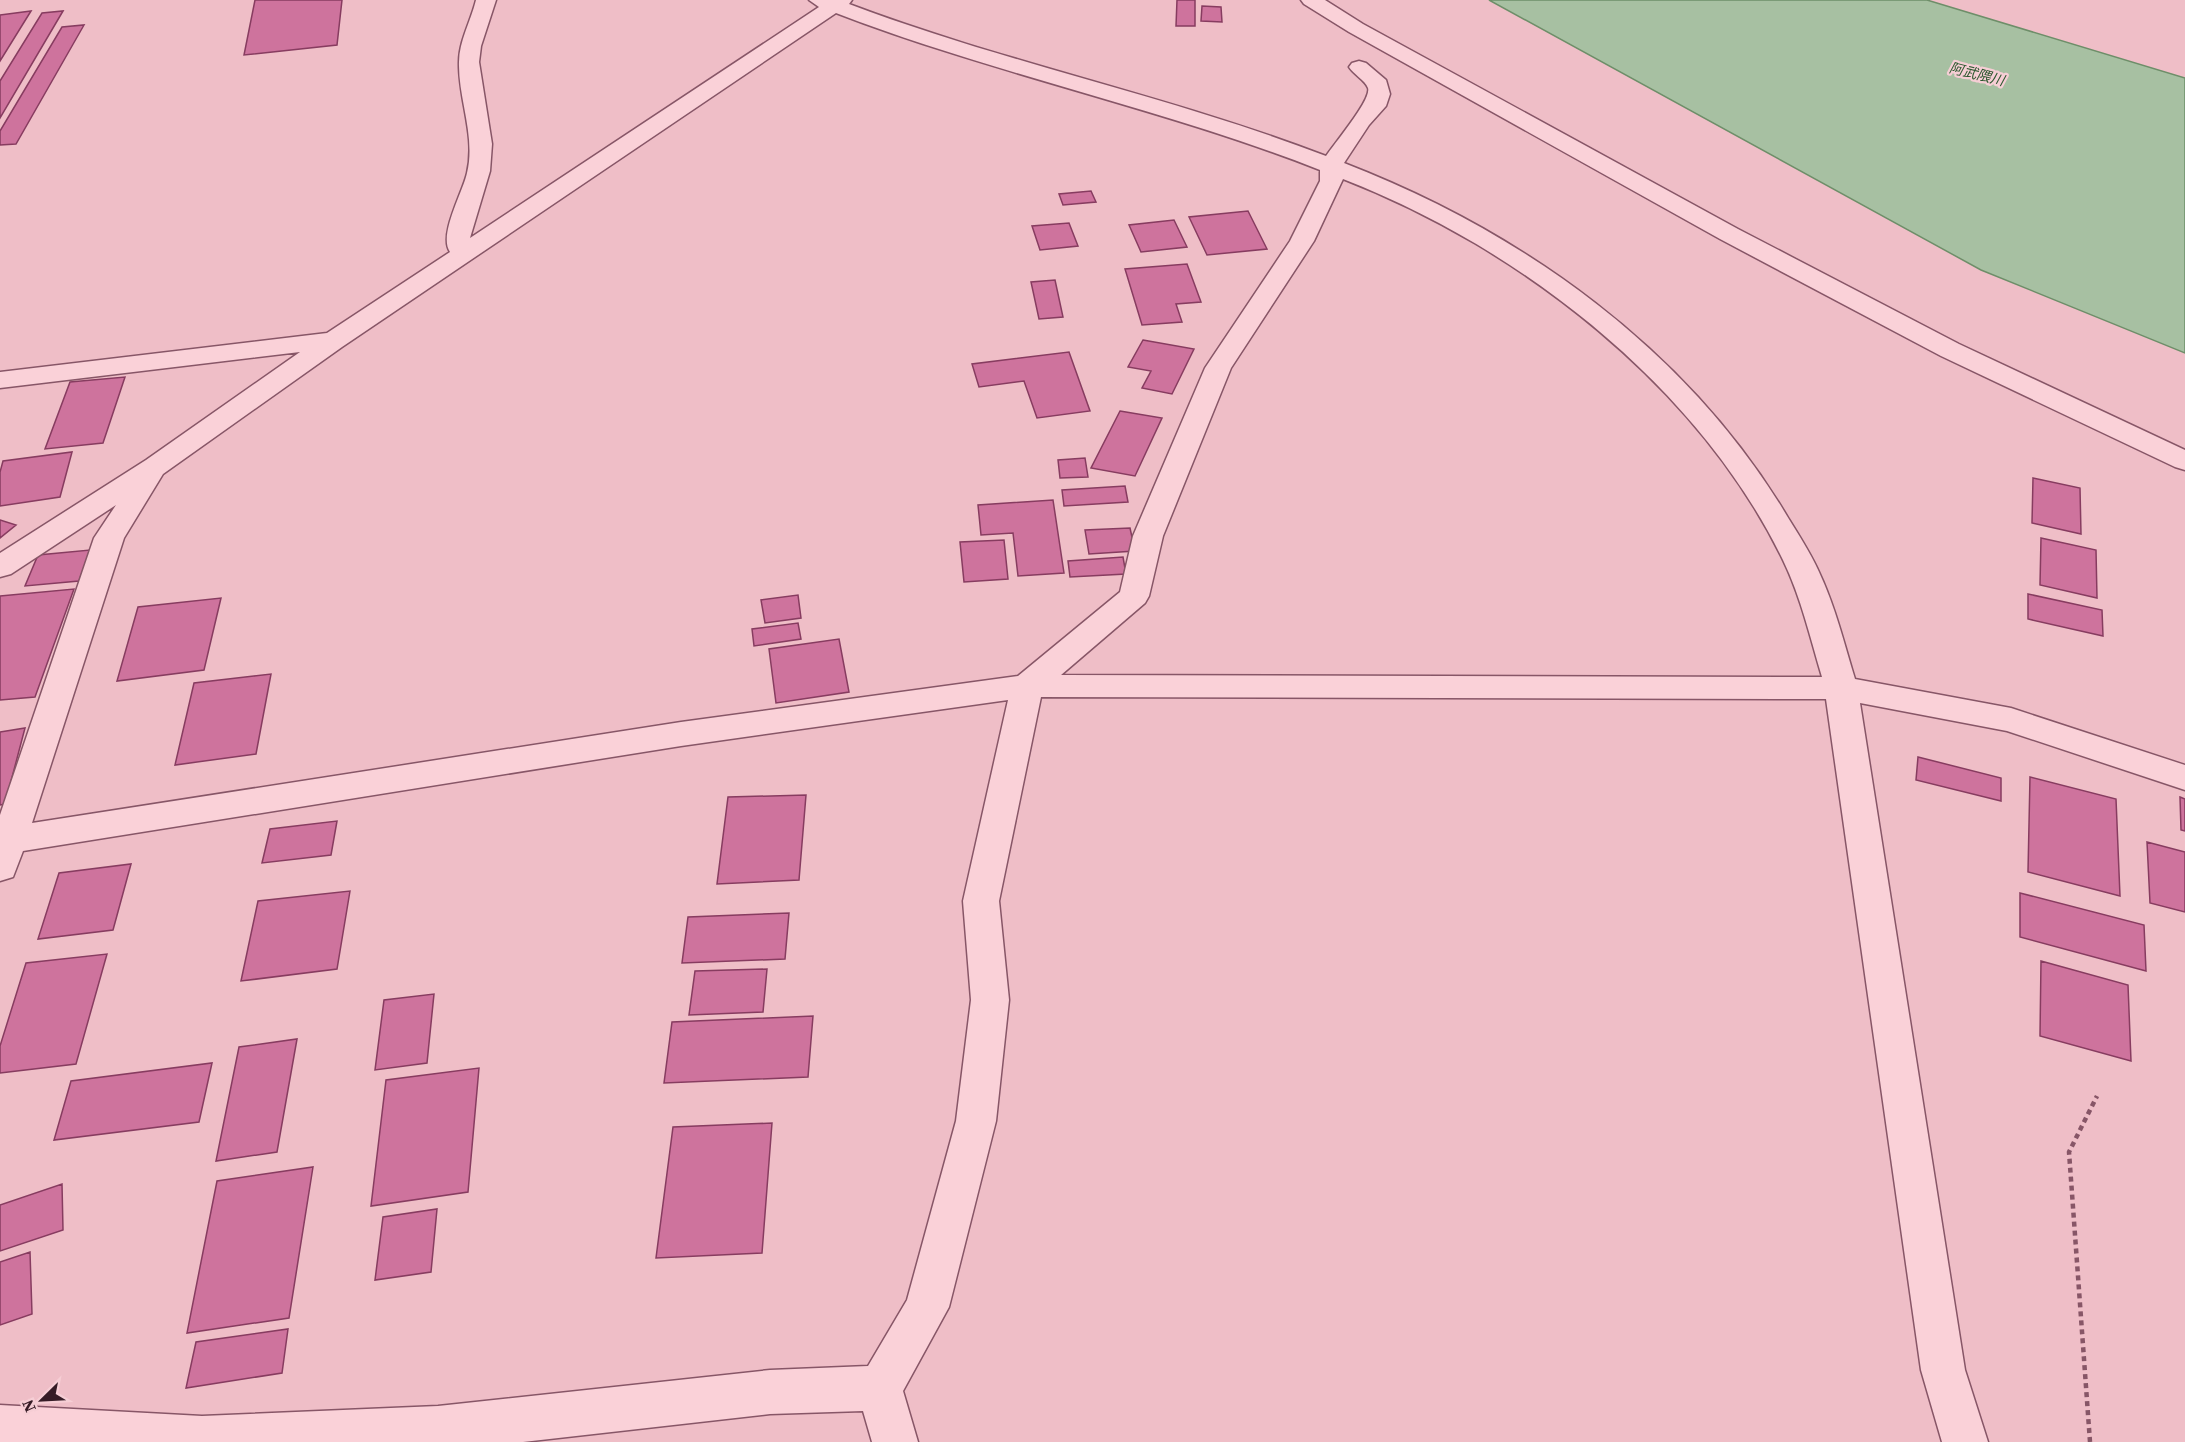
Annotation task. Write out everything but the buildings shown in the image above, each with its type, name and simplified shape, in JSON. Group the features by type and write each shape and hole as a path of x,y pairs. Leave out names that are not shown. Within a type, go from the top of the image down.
{"street":[{"path":"463,253 457,245 458,234 474,193 482,140 470,89 469,59 472,40 486,0"},
{"path":"1311,0 1739,240 1950,350 2185,461"},
{"path":"0,567 156,466 333,341 831,2 974,54 1203,122 1331,165 1455,221 1526,264 1591,310 1692,404 1757,486 1797,559 1813,595 1841,688 1943,1370 1965,1442"},
{"path":"895,1442 880,1388 927,1307 976,1121 990,1000 981,901 1027,686 1134,596 1148,536 1218,368 1302,241 1332,181 1331,165 1361,121 1375,106 1379,94 1378,85 1359,66"},
{"path":"0,380 333,341"},
{"path":"156,466 109,538 5,854 681,734 1027,686 1841,688 2011,720 2185,778"},
{"path":"0,1428 202,1439 438,1429 770,1392 880,1388"}],"path":[{"path":"2090,1442 2069,1152 2097,1096"}],"water":[{"name":"阿武隈川","path":"1489,0 1927,0 2185,78 2185,353 1981,270"}]}
